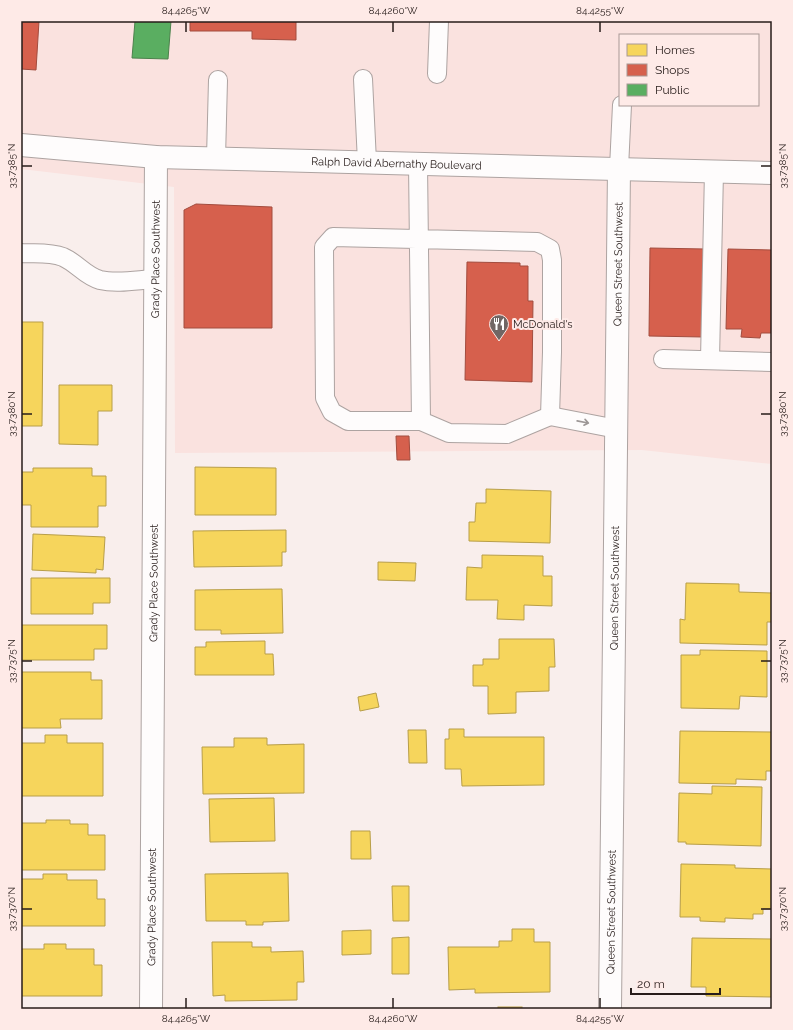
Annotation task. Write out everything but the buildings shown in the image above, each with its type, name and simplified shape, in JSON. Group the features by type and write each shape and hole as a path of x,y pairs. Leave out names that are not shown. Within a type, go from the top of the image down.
{"street":[{"name":"Ralph David Abernathy Boulevard","path":"21,146 156,157 772,173"},
{"name":"Grady Place Southwest","path":"151,1009 156,157"},
{"name":"Queen Street Southwest","path":"610,1009 619,168"}],"lane":[{"path":"437,74 439,21"},
{"path":"364,79 367,162"},
{"path":"216,158 218,80"},
{"path":"619,168 622,106"},
{"path":"418,163 420,421"},
{"path":"710,360 714,171"},
{"path":"550,416 552,352 552,268 550,248 537,242 333,237 324,247 325,398 332,412 348,421 420,421 449,433 507,434 550,416 616,429"},
{"path":"21,253 54,254 65,258 90,277 100,280 113,281 155,279"},
{"path":"663,359 772,362"}],"shaded area":[{"path":"21,21 772,21 772,464 642,450 175,453 174,187 21,169"}],"place":[{"name":"McDonald's","path":"499,341"}]}
